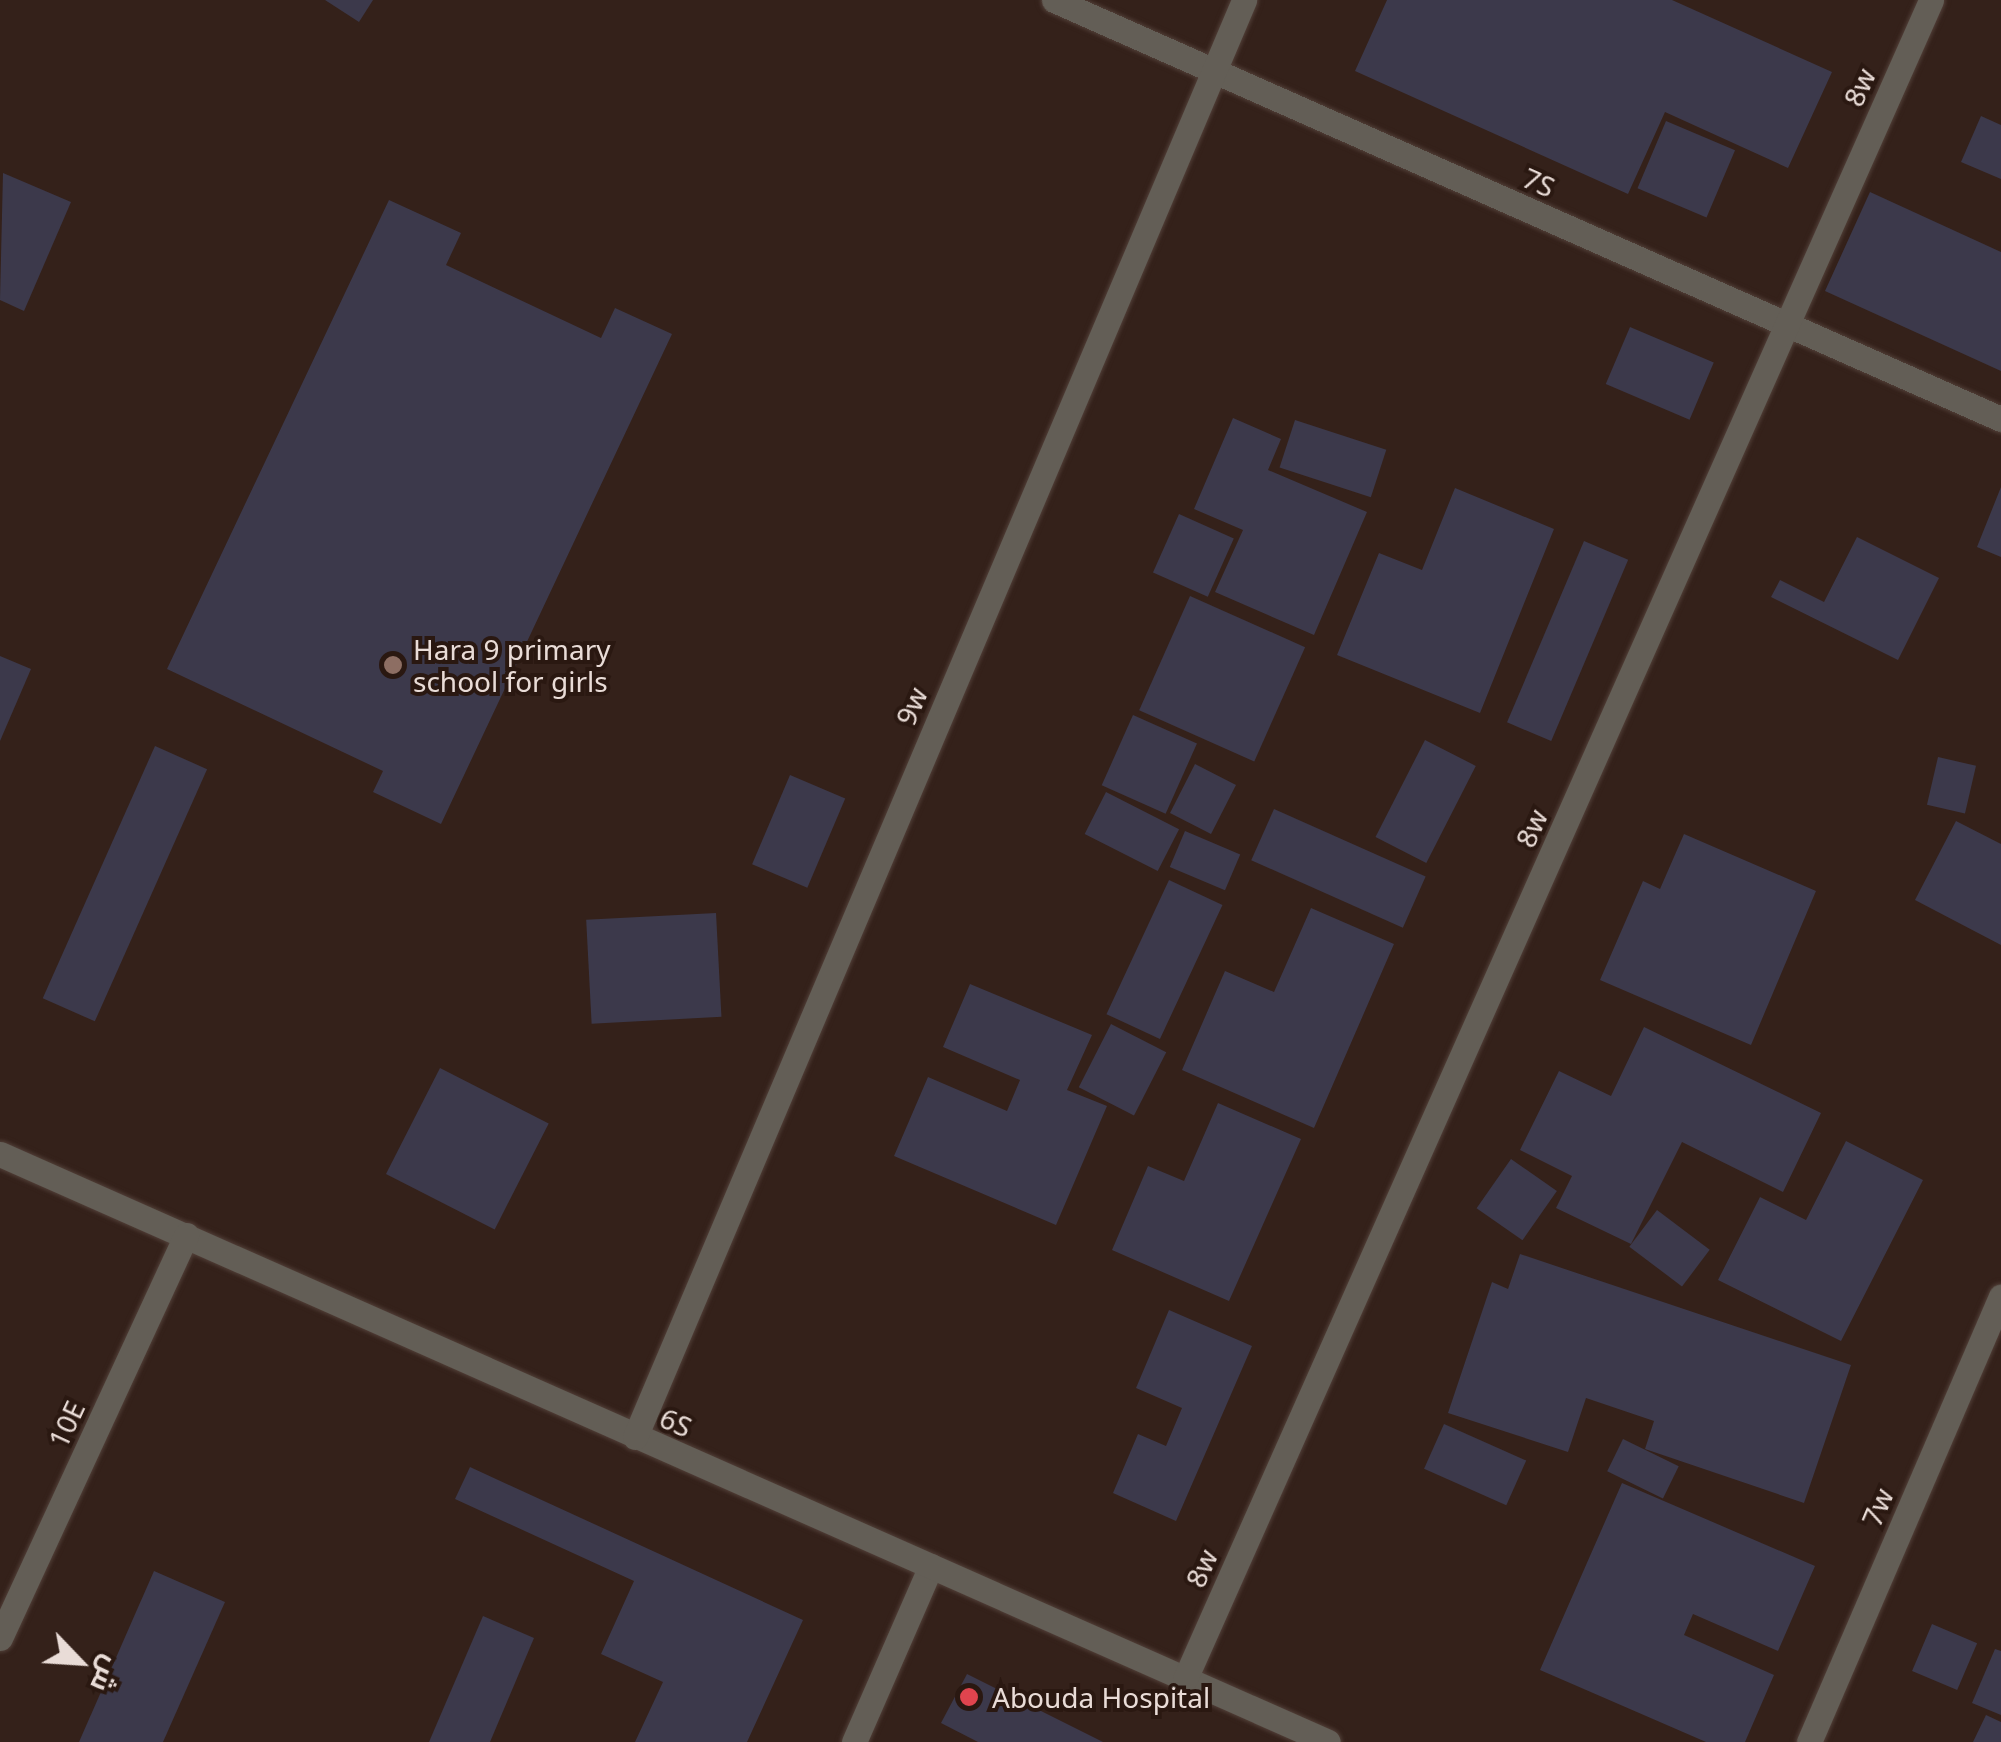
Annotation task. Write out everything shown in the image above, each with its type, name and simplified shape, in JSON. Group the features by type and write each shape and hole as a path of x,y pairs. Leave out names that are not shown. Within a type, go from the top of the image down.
{"street":[{"name":"7S","path":"1054,0 2001,419"},
{"name":"9w","path":"635,1437 1244,0"},
{"name":"8w","path":"1184,1679 1931,0"},
{"name":"6S","path":"0,1154 1328,1742"},
{"name":"10E","path":"0,1638 186,1235"},
{"name":"7w","path":"1809,1742 2001,1297"},
{"path":"854,1742 930,1566"}],"building":[{"path":"325,0 373,0 359,22"},
{"path":"1387,0 1672,0 1832,72 1788,168 1665,112 1628,194 1355,71"},
{"path":"1981,116 2001,125 2001,179 1961,162"},
{"path":"1666,121 1735,150 1707,218 1637,188"},
{"path":"3,173 71,202 24,311 0,300"},
{"path":"1870,192 2001,252 2001,371 1825,291"},
{"path":"389,200 461,233 446,265 601,338 615,308 672,334 441,824 373,792 383,771 167,669"},
{"path":"1630,327 1714,363 1690,420 1606,384"},
{"path":"1233,418 1281,439 1268,470 1367,512 1314,635 1215,592 1243,530 1194,509"},
{"path":"1295,420 1386,450 1371,497 1280,468"},
{"path":"2001,487 2001,557 1977,547"},
{"path":"1455,488 1554,529 1480,713 1337,655 1379,553 1422,570"},
{"path":"1179,514 1234,538 1208,597 1153,572"},
{"path":"1857,537 1939,578 1898,660 1771,597 1780,580 1824,602"},
{"path":"1584,541 1628,560 1551,741 1507,722"},
{"path":"1190,596 1305,647 1254,761 1139,710"},
{"path":"0,656 31,669 0,741"},
{"path":"1133,715 1197,743 1166,814 1102,785"},
{"path":"1425,740 1476,766 1426,863 1376,837"},
{"path":"155,746 207,769 95,1021 43,998"},
{"path":"1938,757 1976,766 1965,814 1927,805"},
{"path":"1195,764 1236,785 1211,834 1170,813"},
{"path":"790,775 845,798 807,888 752,864"},
{"path":"1106,792 1179,829 1158,871 1085,834"},
{"path":"1274,809 1426,877 1403,928 1251,860"},
{"path":"1956,821 2001,844 2001,945 1915,900"},
{"path":"1185,831 1240,854 1225,890 1170,867"},
{"path":"1684,834 1816,891 1751,1045 1600,980 1643,881 1660,889"},
{"path":"1169,880 1222,905 1160,1039 1106,1014"},
{"path":"1311,908 1394,944 1314,1128 1182,1070 1225,971 1274,992"},
{"path":"716,913 721,1017 592,1024 586,920"},
{"path":"970,984 1092,1035 1067,1090 1107,1106 1056,1225 894,1156 928,1077 1007,1111 1020,1080 943,1047"},
{"path":"1111,1024 1166,1052 1134,1115 1079,1087"},
{"path":"1644,1027 1821,1113 1783,1192 1682,1142 1631,1244 1556,1208 1572,1176 1520,1150 1559,1071 1611,1096"},
{"path":"440,1068 549,1123 495,1229 386,1174"},
{"path":"1218,1103 1301,1139 1229,1301 1112,1250 1148,1166 1184,1181"},
{"path":"1846,1141 1923,1180 1841,1341 1718,1280 1760,1197 1806,1220"},
{"path":"1511,1159 1557,1191 1522,1240 1477,1208"},
{"path":"1657,1210 1710,1250 1682,1286 1629,1247"},
{"path":"1520,1254 1851,1365 1804,1503 1645,1449 1654,1421 1586,1398 1568,1452 1448,1413 1492,1282 1508,1289"},
{"path":"1169,1310 1252,1346 1176,1521 1113,1493 1138,1434 1166,1446 1182,1408 1136,1388"},
{"path":"1444,1424 1526,1461 1506,1505 1424,1469"},
{"path":"1623,1439 1679,1466 1663,1499 1607,1471"},
{"path":"470,1467 803,1620 747,1742 635,1742 663,1682 601,1654 634,1581 455,1499"},
{"path":"1622,1483 1815,1566 1778,1651 1693,1614 1684,1635 1774,1675 1745,1742 1706,1742 1540,1670"},
{"path":"154,1571 225,1602 163,1742 79,1742"},
{"path":"483,1616 534,1638 490,1742 429,1742"},
{"path":"1932,1624 1977,1643 1957,1690 1912,1671"},
{"path":"1995,1649 2001,1651 2001,1715 1972,1703"},
{"path":"967,1674 1103,1742 978,1742 941,1723"},
{"path":"1986,1715 2001,1722 2001,1742 1973,1742"}],"place":[{"name":"Hara 9 primary school for girls","path":"393,665"},
{"name":"Abouda Hospital","path":"969,1697"}]}
